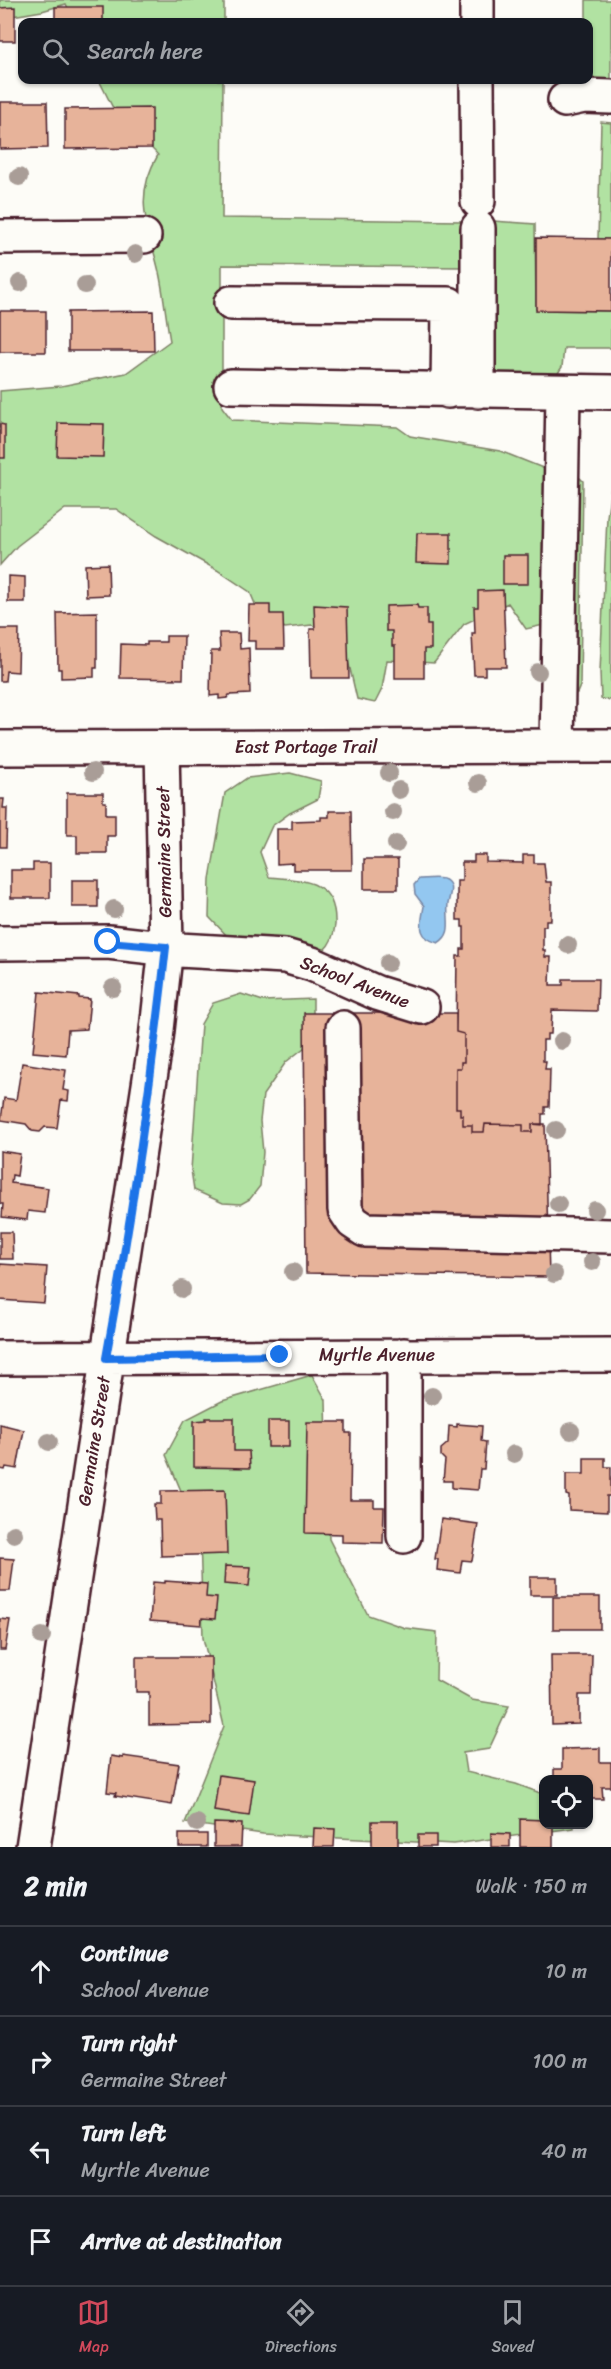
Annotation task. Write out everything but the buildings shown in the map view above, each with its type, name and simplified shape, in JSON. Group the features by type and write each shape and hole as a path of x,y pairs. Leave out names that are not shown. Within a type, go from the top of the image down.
{"street":[{"path":"477,0 477,18"},
{"path":"463,391 478,215 477,84"},
{"path":"566,100 584,96 611,97"},
{"path":"0,237 144,236"},
{"path":"231,303 450,304 463,391"},
{"path":"231,386 611,392"},
{"path":"557,746 563,392"},
{"name":"East Portage Trail","path":"0,748 611,746"},
{"name":"Germaine Street","path":"33,1847 156,1039 166,947 162,748"},
{"name":"School Avenue","path":"0,943 108,942 178,950 285,956 312,964 378,993 422,1007"},
{"path":"343,1028 345,1210 353,1222 365,1230 611,1236"},
{"path":"404,1355 404,1536"},
{"name":"Myrtle Avenue","path":"0,1358 611,1355"}],"green space":[{"path":"0,0 224,0 224,18 73,18 66,4 42,11 0,18"},
{"path":"586,0 611,0 611,85 593,83 593,18 586,18"},
{"path":"101,84 223,84 222,218 462,221 462,267 222,265 222,407 232,420 397,427 410,436 500,451 553,472 553,623 526,629 508,603 464,624 434,663 387,660 382,689 375,703 357,699 345,647 312,625 285,628 258,611 250,592 217,570 156,536 116,509 65,509 17,546 0,565 0,391 61,386 126,373 170,341 161,281 147,227 144,200 150,171 158,155 112,106"},
{"path":"601,122 611,123 611,239 598,239"},
{"path":"493,221 535,224 536,310 611,311 611,348 564,348 562,367 554,379 506,380 493,370"},
{"path":"574,476 583,481 580,686 577,693 573,694"},
{"path":"611,487 611,700 601,699 600,672 607,517"},
{"path":"290,773 321,781 318,799 290,813 272,826 260,852 269,877 294,879 316,885 330,899 334,910 335,925 332,939 324,950 272,948 233,942 209,917 210,879 225,793 247,778"},
{"path":"241,994 263,1001 313,999 313,1041 286,1062 263,1095 260,1121 263,1152 260,1186 250,1199 241,1204 223,1203 194,1190 191,1170 201,1024 213,1003"},
{"path":"312,1375 326,1400 329,1539 368,1615 405,1628 437,1632 436,1680 472,1700 509,1706 489,1749 463,1753 466,1772 516,1784 539,1793 539,1829 566,1829 454,1844 263,1834 185,1823 224,1726 203,1638 200,1536 166,1455 185,1420 222,1401"}],"water":[{"path":"419,879 445,879 450,886 448,931 438,943 423,933 424,906 415,894 414,885"}],"route":[{"path":"108,942 166,947 156,1039 124,1260 106,1358 280,1355"}]}
